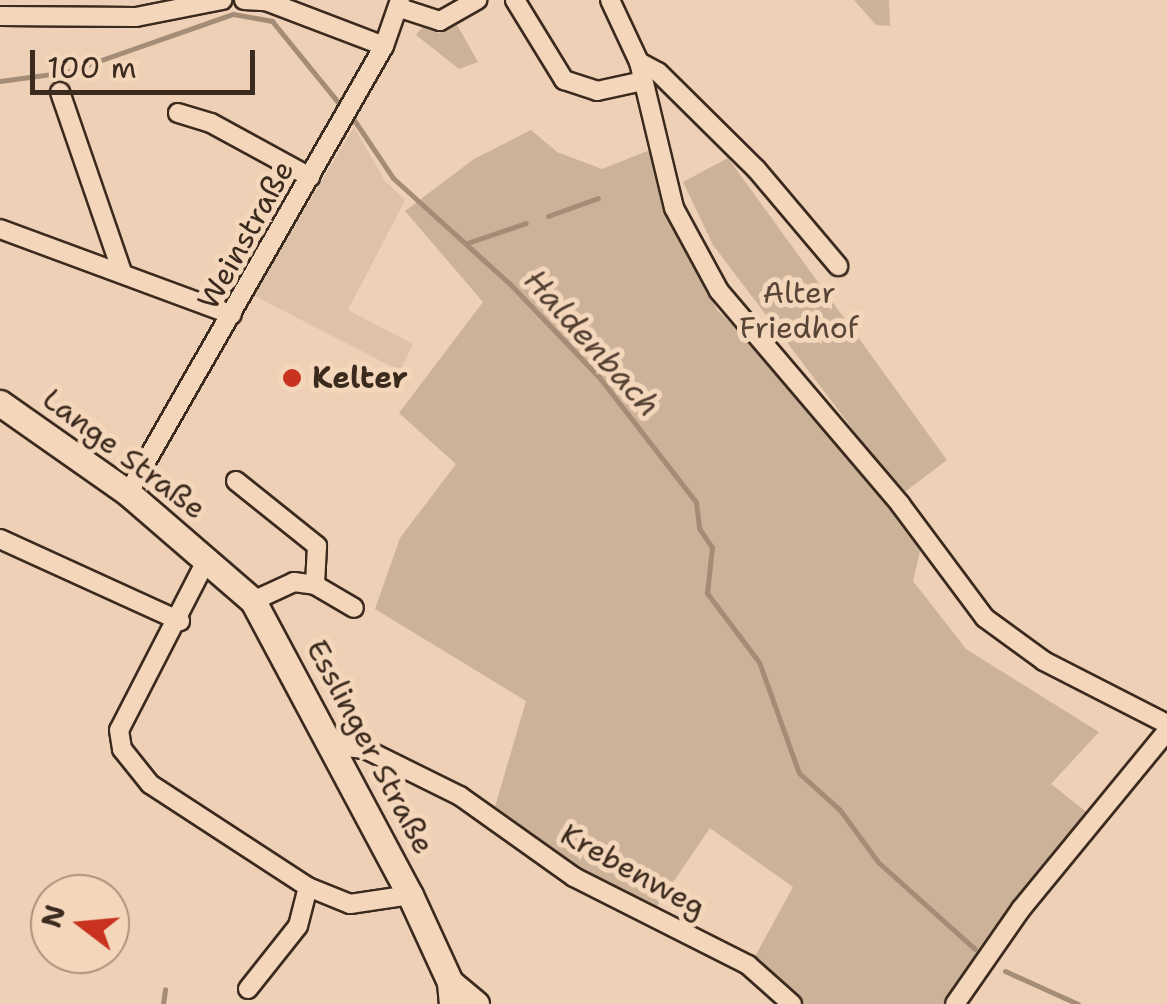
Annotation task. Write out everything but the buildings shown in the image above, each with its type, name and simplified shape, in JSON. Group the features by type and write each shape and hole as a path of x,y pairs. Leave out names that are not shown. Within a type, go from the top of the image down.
{"main road":[{"name":"Lange Straße","path":"0,403 128,492 208,559"},
{"name":"Esslinger Straße","path":"208,559 253,601 336,746 410,895 451,993 476,1004"}],"street":[{"path":"0,16 136,17 222,0"},
{"path":"244,0 266,1 384,46"},
{"path":"400,4 440,21 477,0"},
{"path":"515,0 564,80 596,90 643,81"},
{"path":"610,0 638,62 674,208 702,264 900,504 969,599 1009,641 1167,727 1020,909 955,1004"},
{"name":"Weinstraße","path":"128,492 384,46 400,4"},
{"path":"638,62 658,72 757,170 838,266"},
{"path":"60,92 122,272"},
{"path":"178,114 211,124 310,177"},
{"path":"0,228 232,315"},
{"path":"236,481 316,546 315,585"},
{"path":"0,539 180,622"},
{"path":"208,559 180,622 119,730 122,749 150,784 308,887 350,904 410,895"},
{"path":"253,601 294,582 315,585 354,608"},
{"name":"Krebenweg","path":"336,746 365,749 460,796 574,877 748,965 792,1004"},
{"path":"248,989 298,926 308,887"}],"shaded area":[{"path":"354,127 385,181 405,200 348,310 413,344 400,371 253,295"}],"green space":[{"path":"854,0 889,0 890,26 876,25"},
{"path":"424,25 439,33 457,25 478,62 459,69 416,35"},
{"path":"531,130 557,152 602,169 650,150 672,220 717,310 785,377 922,543 913,581 966,649 1099,732 1051,784 1089,814 942,1004 802,1004 753,960 793,887 710,828 657,906 562,860 494,810 526,701 375,609 400,538 456,464 399,413 483,302 405,211 474,159"},
{"name":"Alter Friedhof","path":"728,158 947,460 902,494 713,245 683,182"}],"waterway":[{"name":"Haldenbach","path":"0,81 67,72 233,14 272,21 342,107"},
{"name":"Haldenbach","path":"350,114 393,178 510,284 599,377 696,502 699,528 712,547 707,593 759,662 799,773 840,810 878,862 975,949"},
{"path":"548,216 598,198"},
{"path":"467,243 526,223"},
{"name":"Haldenbach","path":"1005,971 1078,1004"},
{"path":"163,1004 165,989"}],"place":[{"name":"Kelter","path":"292,378"}]}
